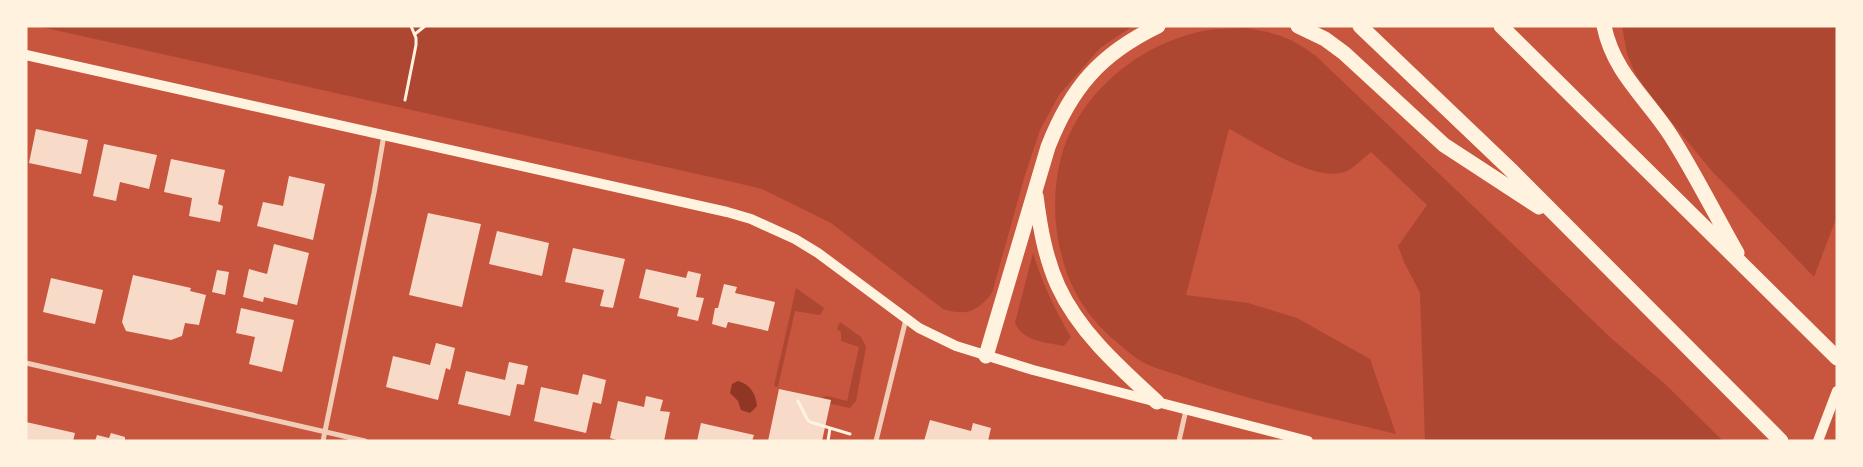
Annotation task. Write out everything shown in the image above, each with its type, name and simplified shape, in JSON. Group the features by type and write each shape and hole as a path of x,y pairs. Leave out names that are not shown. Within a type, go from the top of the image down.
{"highway":[{"path":"986,356 1035,190 1057,123 1069,100 1082,83 1116,49 1158,26"},
{"path":"1298,26 1325,39 1344,53 1444,145 1565,224"},
{"path":"1360,26 1513,172 1781,441"},
{"path":"1502,26 1837,358"},
{"path":"1604,26 1611,49 1631,86 1670,135 1745,268"},
{"path":"1035,190 1043,240 1058,287 1071,308 1105,352 1157,402"}],"main road":[{"path":"26,55 751,219 795,239 818,253 919,328 940,339 986,356 1308,441"},
{"path":"1818,441 1837,391"}],"street":[{"path":"323,441 374,193 384,135"},
{"path":"876,441 906,318"},
{"path":"26,364 365,441"},
{"path":"1180,441 1186,410"}],"path":[{"path":"405,100 416,45 415,34 411,26"},
{"path":"415,34 425,26"},
{"path":"798,401 810,422 850,434"},
{"path":"828,441 830,428"}],"shaded area":[{"path":"37,26 1133,26 1100,48 1059,95 1040,130 1025,175 992,293 971,311 959,312 943,309 831,223 762,189"},
{"path":"1622,26 1837,26 1837,216 1814,277 1710,169 1661,109 1636,75 1627,54"},
{"path":"1246,28 1283,37 1299,44 1316,56 1612,339 1665,384 1723,441 1425,441 1420,293 1398,246 1427,205 1371,152 1347,171 1335,174 1320,172 1270,152 1229,129 1186,295 1248,303 1297,318 1370,359 1396,434 1231,393 1158,369 1139,360 1117,343 1085,308 1073,287 1064,264 1055,214 1056,188 1060,163 1067,140 1078,118 1089,102 1101,88 1129,63 1162,44 1180,37 1216,29"},
{"path":"1033,253 1049,296 1071,337 1064,346 1030,338 1015,323"},
{"path":"796,288 824,308 820,315 795,311 778,387 774,386"},
{"path":"840,322 861,337 866,347 856,401 850,408 827,403 823,400 823,397 827,396 847,401 859,347 841,341 841,332 837,329"},
{"path":"738,381 749,387 755,397 757,406 750,413 741,410 738,401 730,393 732,384"}],"building":[{"path":"36,129 88,140 81,174 29,163"},
{"path":"104,144 157,155 149,189 120,182 116,201 93,196"},
{"path":"171,159 225,170 218,204 223,206 220,222 189,216 192,198 164,192"},
{"path":"289,176 325,184 313,240 257,226 263,202 283,206"},
{"path":"428,213 481,224 462,307 409,295"},
{"path":"497,231 549,243 542,276 489,264"},
{"path":"274,244 309,253 297,305 264,297 263,302 243,297 249,269 267,274"},
{"path":"573,248 625,259 613,308 600,306 604,290 565,282"},
{"path":"646,269 686,278 688,271 701,274 696,297 704,298 698,321 677,316 679,308 639,298"},
{"path":"217,270 229,272 225,295 212,292"},
{"path":"133,275 191,288 190,291 206,295 199,325 185,323 182,336 171,340 126,331 122,322"},
{"path":"51,278 103,290 95,324 43,312"},
{"path":"724,284 737,287 735,293 775,302 768,331 728,322 726,328 712,324 715,308 718,308"},
{"path":"241,308 294,320 282,372 249,364 255,337 236,333"},
{"path":"436,343 455,348 450,370 446,368 438,400 386,387 393,356 430,365"},
{"path":"509,362 528,366 524,385 517,384 510,416 458,404 466,371 505,380"},
{"path":"583,374 606,380 601,404 593,402 586,433 534,421 541,387 578,395"},
{"path":"779,389 831,400 822,441 768,441"},
{"path":"646,396 663,400 660,411 670,412 664,441 620,441 610,438 618,401 644,407"},
{"path":"930,420 971,431 973,423 991,428 988,441 924,441"},
{"path":"26,422 75,433 73,441 26,441"},
{"path":"701,423 754,435 752,441 697,441"},
{"path":"111,433 125,437 125,441 95,441 97,435 109,438"}]}
